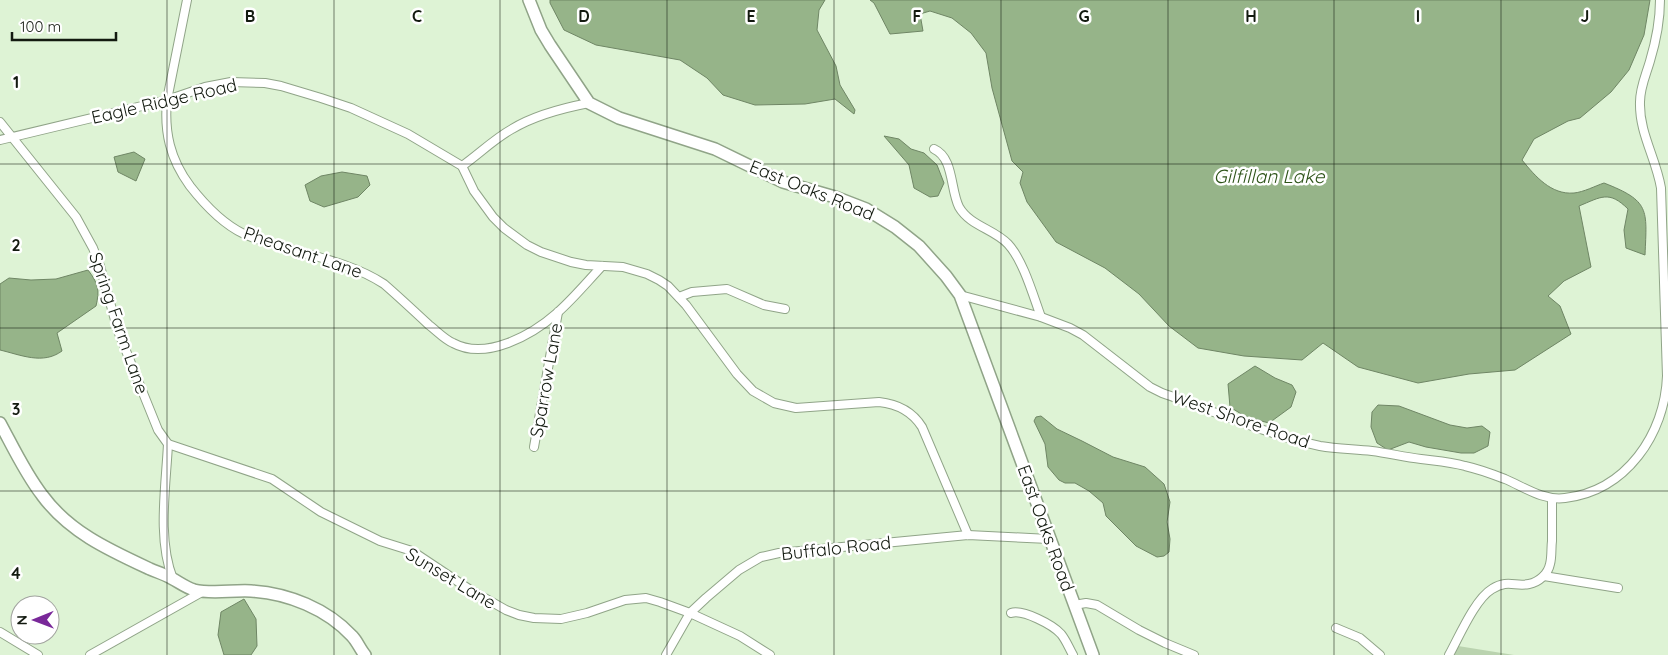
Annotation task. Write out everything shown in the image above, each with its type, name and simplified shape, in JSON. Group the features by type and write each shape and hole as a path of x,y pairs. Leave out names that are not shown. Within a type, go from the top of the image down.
{"street":[{"name":"Pheasant Lane","path":"187,0 167,100 167,134 177,165 194,191 219,217 242,233 373,276 444,338 462,347 482,350 501,346 539,326 558,312 602,266"},
{"name":"East Oaks Road","path":"529,0 541,30 589,103 619,118 714,149 783,182 843,200 866,210 896,227 919,246 942,270 960,295 1093,655"},
{"path":"1448,655 1475,607 1486,594 1500,585 1513,583 1526,585 1533,583 1548,571 1551,558 1552,499 1580,496 1592,492 1614,479 1640,454 1649,441 1661,415 1667,376 1660,188 1655,163 1644,138 1640,113 1642,86 1655,44 1660,0"},
{"name":"Eagle Ridge Road","path":"0,140 167,100 205,87 231,82 248,82 280,86 321,98 380,120 462,166"},
{"path":"589,103 537,117 512,128 462,166 474,191 493,217 514,236 541,252 556,258 578,264 623,267 647,274 668,286 745,383 763,398 796,408 880,402 899,406 914,416 922,427 968,536"},
{"name":"Spring Farm Lane","path":"0,122 76,217 84,231 100,266 118,331 158,430 168,444"},
{"path":"934,149 946,160 956,198 964,213 976,223 1000,237 1013,250 1041,317"},
{"path":"679,298 692,292 727,289 764,305 785,309"},
{"name":"West Shore Road","path":"960,295 1057,322 1083,335 1154,389 1285,437 1325,447 1372,451 1466,466 1505,479 1552,499"},
{"name":"Sparrow Lane","path":"534,447 558,312"},
{"path":"0,423 35,485 54,510 92,541 188,588 204,591 253,591 277,594 300,602 342,626 354,637 365,655"},
{"path":"168,444 163,539 165,556 173,579"},
{"name":"Sunset Lane","path":"168,444 272,479 321,512 380,541 412,551 469,589 506,610 519,615 534,618 561,619 588,613 625,600 641,598 660,602 690,613 740,636 770,655"},
{"name":"Buffalo Road","path":"666,655 690,613 739,570 762,557 779,553 968,536 1049,539"},
{"path":"1544,576 1618,588"},
{"path":"90,655 204,591"},
{"path":"1074,605 1086,603 1097,605 1139,630 1194,655"},
{"path":"1011,612 1021,612 1054,628 1073,655"},
{"path":"1336,628 1360,638 1380,655"},
{"path":"0,632 38,655"}],"shaded area":[{"path":"1458,646 1514,655 1451,655"}],"water":[{"path":"550,0 825,0 819,10 817,30 836,66 840,85 855,110 854,114 835,99 805,104 755,105 723,95 707,78 680,60 596,45 564,30"},
{"name":"Gilfillan Lake","path":"870,0 1650,0 1644,35 1629,70 1611,92 1580,118 1568,121 1534,139 1522,160 1538,178 1558,191 1574,193 1604,183 1630,195 1638,202 1645,217 1645,255 1626,248 1624,230 1628,209 1621,203 1610,197 1605,197 1579,206 1591,267 1564,281 1548,296 1560,306 1571,334 1515,370 1469,374 1418,383 1358,367 1323,343 1302,360 1244,356 1198,348 1169,326 1139,294 1105,268 1056,242 1027,202 1020,183 1023,172 1012,161 992,88 986,53 971,33 952,18 930,11 920,14 923,31 890,34 874,3"},
{"path":"884,136 899,139 911,149 924,153 937,165 944,183 938,196 930,197 914,188 909,165"},
{"path":"134,152 145,159 136,181 118,172 114,157"},
{"path":"342,172 367,176 370,185 358,197 324,207 310,201 305,185 321,176"},
{"path":"88,270 97,287 96,306 57,333 62,351 47,357 32,358 0,350 0,284 9,278 31,280 56,279"},
{"path":"1255,366 1275,378 1292,385 1296,392 1291,407 1269,423 1246,417 1230,407 1228,384"},
{"path":"1378,405 1399,406 1450,425 1467,428 1482,426 1490,432 1488,446 1474,453 1461,453 1409,442 1388,450 1377,443 1371,427 1372,412"},
{"path":"1041,416 1057,429 1113,457 1145,467 1164,484 1170,502 1167,522 1170,539 1169,552 1164,556 1157,557 1136,546 1106,516 1103,503 1089,491 1075,483 1065,483 1059,480 1048,467 1045,444 1034,421 1036,417"},
{"path":"244,599 256,619 257,646 251,655 224,655 218,635 221,612"}]}
